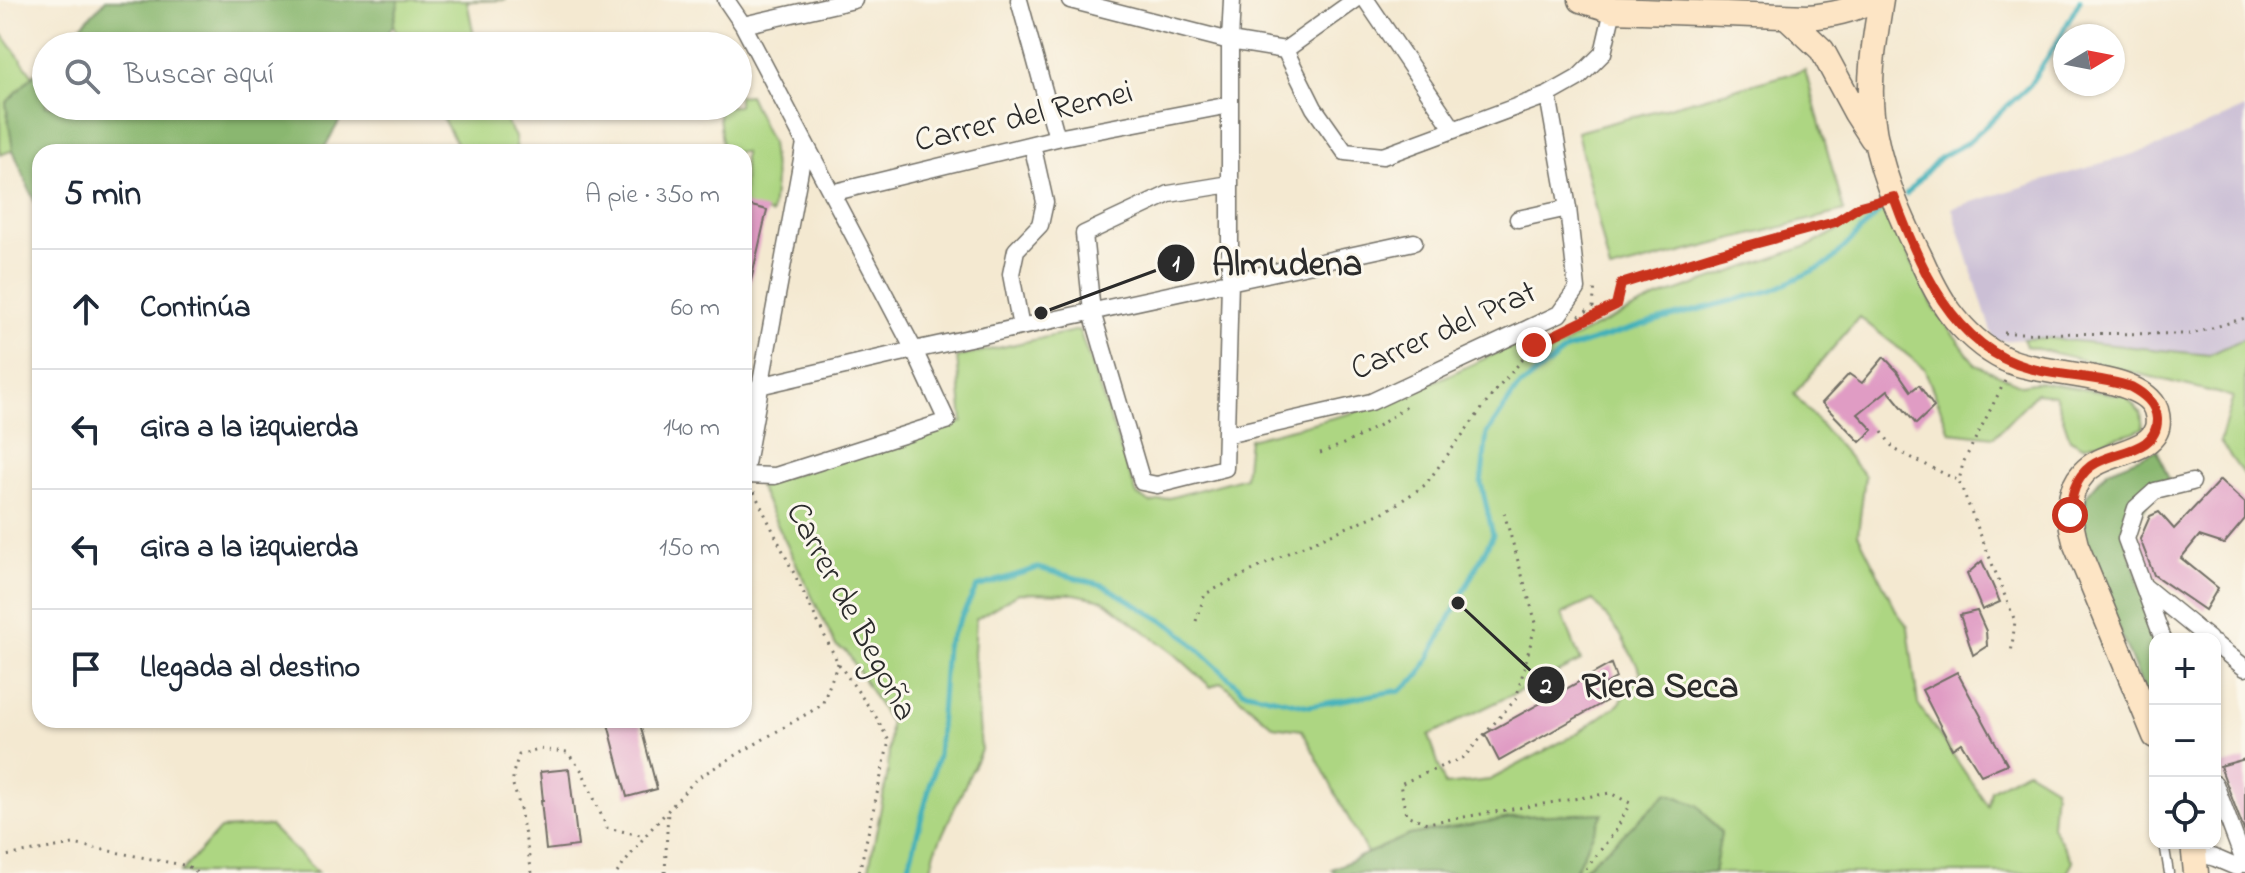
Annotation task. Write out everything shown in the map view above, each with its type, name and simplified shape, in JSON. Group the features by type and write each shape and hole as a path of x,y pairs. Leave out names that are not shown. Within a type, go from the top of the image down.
{"main road":[{"path":"1581,0 1613,10 1750,14 1788,8 1834,15 1872,0"},
{"path":"1881,0 1871,73 1876,144 1894,197 1949,312 1968,333 2015,364 2122,384 2142,393 2155,409 2157,422 2148,442 2098,462 2084,473 2074,488 2070,515 2076,545 2149,721"},
{"path":"1788,8 1822,50 1876,144"}],"street":[{"path":"726,0 747,32"},
{"path":"743,25 854,0"},
{"path":"1019,0 1057,138"},
{"path":"1070,0 1230,41 1285,50 1355,0"},
{"path":"1230,184 1169,194 1084,234 1092,312 1142,482 1157,485 1225,468 1230,282 1232,0"},
{"path":"1366,0 1454,130"},
{"path":"1285,50 1314,108 1345,152 1383,156 1548,95 1578,78 1603,53 1613,10"},
{"path":"752,42 914,350 947,421 775,476 752,475"},
{"name":"Carrer del Prat","path":"1226,435 1371,402 1559,314 1577,289 1568,208 1548,95"},
{"name":"Carrer del Remei","path":"831,193 1057,138 1230,105"},
{"name":"Carrer de Begoña","path":"752,428 805,143"},
{"path":"1021,327 1011,274 1016,250 1040,225 1045,202 1032,144"},
{"path":"1518,219 1568,208"},
{"path":"759,386 1414,242"},
{"path":"2161,633 2126,539 2136,508 2155,491 2192,482"},
{"path":"2143,586 2202,633"},
{"path":"2221,649 2245,668"},
{"path":"2195,856 2215,858 2240,868 2237,845 2221,801"}],"lane":[{"path":"2165,849 2169,873"}],"path":[{"path":"1562,332 1616,305 1621,284 1835,222 1860,206 1894,197"},
{"path":"1968,333 2192,334 2244,319"},
{"path":"1196,621 1205,594 1294,550 1388,510 1425,485 1534,345"},
{"path":"2011,654 2015,621 1959,481 1963,463 2015,364"},
{"path":"1882,432 1894,449 1959,481"},
{"name":"Carrer de Begoña","path":"752,491 838,663 889,741 859,873"},
{"path":"1504,513 1536,623 1516,699 1464,757 1400,784 1406,815 1427,823 1610,793 1630,803 1616,830 1583,873"},
{"path":"617,873 645,836 697,778 822,705 838,663"},
{"path":"532,873 513,785 519,755 528,752 549,749 567,752 582,771 607,828 645,836"},
{"path":"665,873 668,810"},
{"path":"0,857 73,844 188,866 197,873"}],"shaded area":[{"path":"2245,108 2245,338 2209,355 2046,338 1994,341 1952,208 2160,146"}],"green space":[{"path":"106,0 399,0 389,32 75,32"},
{"path":"399,0 506,0 467,1 473,32 397,32 393,25"},
{"path":"0,31 32,77 6,103 13,150 0,155"},
{"path":"1805,70 1844,211 1610,271 1577,132"},
{"path":"32,76 32,120 340,120 327,144 32,144 32,196 13,150 6,103"},
{"path":"752,102 771,143 775,179 772,214 752,209 752,144 722,144 719,120 752,120"},
{"path":"444,120 505,120 516,144 457,144"},
{"path":"1884,205 1934,308 1976,365 2022,385 2039,382 2126,396 2141,413 2143,428 2083,446 2070,439 2055,395 2036,393 1994,437 1950,432 1924,368 1859,317 1794,394 1865,476 1858,534 1897,612 1908,627 1918,704 1988,806 1991,790 2027,770 2055,787 2052,826 2073,862 2067,873 1714,873 1721,832 1667,793 1578,873 1574,873 1602,814 1523,816 1409,835 1407,839 1367,853 1302,730 1273,726 1221,682 1211,687 1176,655 1103,600 1075,594 1019,593 976,619 974,654 981,750 935,851 930,873 868,873 888,772 890,723 847,652 836,646 758,485 963,422 957,357 1079,330 1137,495 1151,503 1245,477 1249,439 1352,413 1440,379 1512,346 1528,366 1583,333 1657,298 1813,244","holes":["1593,600 1620,634 1641,672 1619,704 1576,734 1490,780 1445,785 1429,735 1581,661 1562,614"]},
{"path":"2046,338 2209,355 2245,338 2245,477 2220,442 2233,397 2026,346 2023,339"},
{"path":"2157,450 2172,486 2155,491 2126,539 2153,633 2149,633 2149,702 2084,545 2086,496 2108,470"},
{"path":"1667,793 1698,805 1721,833 1714,873 1578,873 1622,836"},
{"path":"1603,813 1574,873 1335,873 1332,869 1409,835 1523,816"},
{"path":"270,826 318,873 180,873 220,829"}],"building":[{"path":"752,206 767,210 752,276"},
{"path":"1884,357 1911,391 1919,385 1934,407 1916,424 1888,390 1858,414 1873,430 1860,442 1822,403 1849,374 1862,383"},
{"path":"2220,480 2245,503 2245,519 2224,544 2199,536 2181,558 2218,588 2205,610 2154,575 2140,539 2150,516 2159,512 2174,529"},
{"path":"1982,561 2000,602 1982,610 1967,574"},
{"path":"1977,611 1986,631 1987,646 1973,655 1960,615"},
{"path":"1611,664 1616,678 1600,687 1608,700 1499,761 1485,734"},
{"path":"1957,672 2007,764 1981,775 1961,743 1952,749 1922,690"},
{"path":"609,728 641,728 657,789 627,797"},
{"path":"2245,759 2245,833 2221,769 2221,766"},
{"path":"569,769 578,846 546,850 540,772"}],"waterway":[{"path":"1906,194 1939,158 1968,142 2029,86 2080,0"},
{"path":"907,873 938,755 946,646 977,587 1038,568 1103,585 1177,629 1243,691 1309,706 1401,690 1420,675 1493,535 1481,483 1487,434 1517,389 1567,349 1659,320 1773,290 1829,263 1881,210"}],"place":[{"name":"Almudena","path":"1041,313"},
{"name":"Riera Seca","path":"1458,603"}],"route":[{"path":"1534,345 1616,305 1621,284 1835,222 1860,206 1894,197 1934,286 1949,312 1968,333 2015,364 2131,387 2142,393 2155,409 2157,422 2148,442 2098,462 2084,473 2074,488 2070,515"}]}
